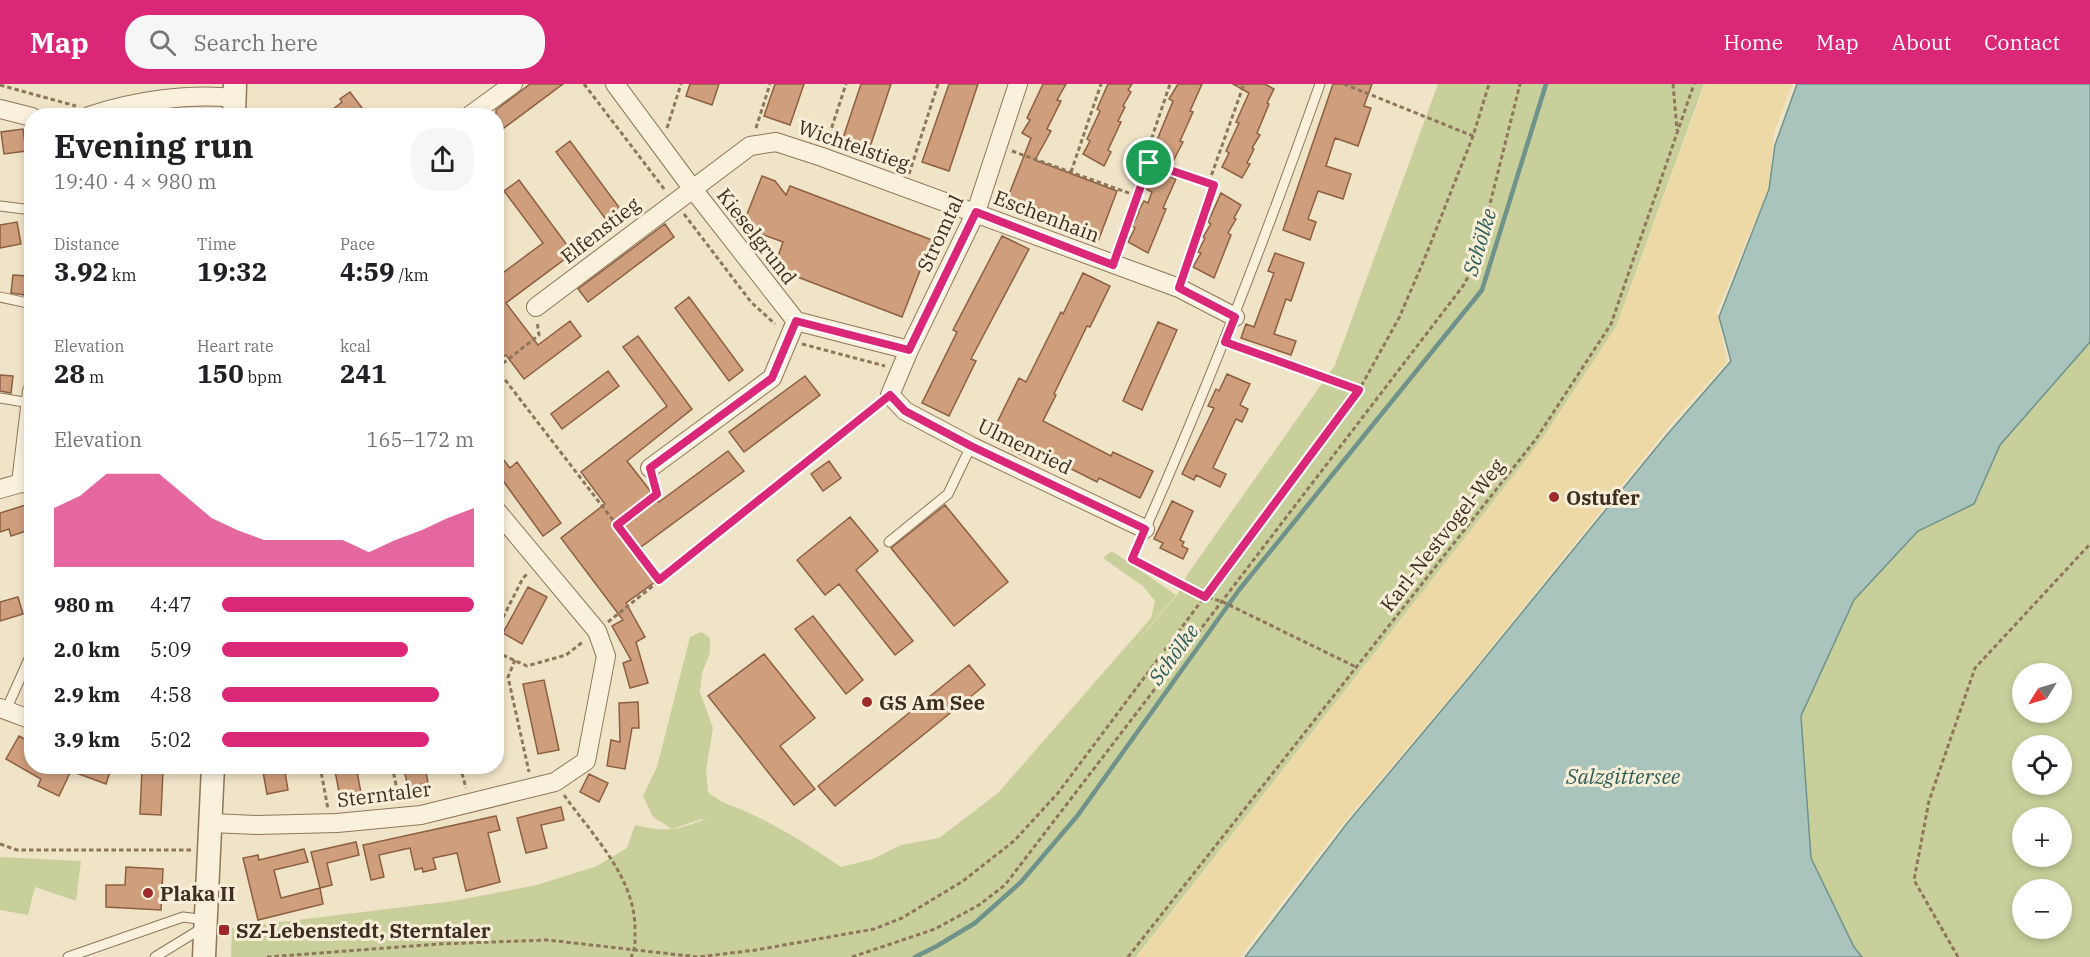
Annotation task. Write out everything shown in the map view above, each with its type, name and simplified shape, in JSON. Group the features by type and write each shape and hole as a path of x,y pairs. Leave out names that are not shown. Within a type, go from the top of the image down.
{"street":[{"name":"Kieselgrund","path":"615,84 692,188 796,321"},
{"name":"Stromtal","path":"890,395 909,350 976,212 1018,84"},
{"path":"479,108 508,85"},
{"path":"126,108 179,98 217,96 235,99"},
{"path":"0,109 24,115"},
{"name":"Wichtelstieg","path":"750,146 776,142 976,212"},
{"path":"692,188 750,146"},
{"name":"Elfenstieg","path":"536,307 692,188"},
{"name":"Eschenhain","path":"976,212 1179,288 1235,317"},
{"path":"650,468 772,378 796,321 909,350"},
{"name":"Ulmenried","path":"890,395 905,411 971,446 1145,529"},
{"path":"0,489 24,484"},
{"name":"Sterntaler","path":"211,823 331,824 403,817 469,804 555,782 586,761 606,656 597,630 504,520"},
{"path":"3,709 24,717"},
{"path":"204,957 213,774"}],"lane":[{"path":"1132,559 1194,418 1235,317 1320,84"},
{"path":"0,206 24,209"},
{"path":"0,297 24,302"},
{"path":"0,398 24,397"},
{"path":"889,542 948,494 971,446"},
{"path":"3,709 24,668"},
{"path":"68,957 183,917 205,923"},
{"path":"155,957 205,923"}],"path":[{"path":"661,146 681,84"},
{"path":"750,146 770,84"},
{"path":"822,157 846,84"},
{"path":"906,186 938,84"},
{"path":"1071,172 1101,84"},
{"path":"1170,84 1144,161 1214,185 1179,288"},
{"path":"1209,182 1244,84"},
{"path":"1344,84 1473,135"},
{"path":"267,957 439,944 547,940 698,957 756,950 874,929 902,918 963,881 1014,841 1058,793 1359,390 1399,318 1473,135 1489,84"},
{"path":"852,957 935,929 979,905 1005,885 1222,602 1463,286 1475,264 1520,84"},
{"path":"1673,84 1677,133"},
{"name":"Karl-Nestvogel-Weg","path":"1128,957 1536,439 1611,324 1694,84"},
{"path":"0,85 75,108"},
{"path":"998,146 1137,196"},
{"path":"1113,265 1149,163"},
{"path":"504,362 539,335 536,307"},
{"path":"1225,342 1359,390"},
{"path":"504,377 659,580"},
{"path":"504,655 527,666 566,655 890,395"},
{"path":"617,525 657,494 650,468"},
{"path":"1958,957 1914,880 1929,801 1975,668 2090,544"},
{"path":"1132,559 1205,597 1222,602 1356,667"},
{"path":"504,615 523,578 539,562"},
{"path":"515,660 508,677 532,788"},
{"path":"322,774 331,824"},
{"path":"394,774 403,817"},
{"path":"462,774 469,804"},
{"path":"555,782 626,882 635,910 635,949 631,957"},
{"path":"0,844 17,850 209,851"}],"green space":[{"path":"1438,84 1704,84 1616,327 1540,442 1136,957 231,957 232,928 453,901 537,885 597,866 627,848 635,825 654,829 672,829 653,817 643,796 657,767 690,637 701,632 710,638 710,653 702,673 700,692 713,728 706,770 708,792 785,831 841,867 873,859 901,845 939,838 998,793 1151,618 1155,601 1144,587 1103,558 1112,551 1176,595 1116,666 1177,595 1187,575 1335,365","holes":["702,819 707,822 703,820 673,829"]},
{"path":"2090,342 2090,957 1862,957 1854,947 1811,858 1801,716 1854,600 1918,531 1974,504 2000,445"},
{"path":"0,857 81,861 76,901 35,887 28,915 0,910"}],"sand":[{"name":"Ostufer","path":"1705,84 1792,84 1774,133 1769,187 1717,312 1727,362 1672,423 1456,691 1336,832 1240,957 1137,957 1540,442 1616,327"}],"water":[{"name":"Salzgittersee","path":"1797,84 2090,84 2090,342 2000,445 1974,504 1918,531 1854,600 1801,716 1811,858 1854,947 1862,957 1245,957 1348,822 1665,437 1731,361 1719,317 1769,189 1775,145"}],"building":[{"path":"530,84 563,84 504,128 504,108 499,108"},
{"path":"690,84 719,84 712,105 686,96"},
{"path":"775,84 804,84 790,125 764,116"},
{"path":"861,84 891,84 870,147 843,138"},
{"path":"949,84 978,84 949,171 922,162"},
{"path":"1043,84 1066,84 1057,100 1061,101 1047,129 1051,131 1035,160 1117,191 1097,244 1033,220 1038,208 1008,197 1031,138 1022,133 1030,120 1027,118"},
{"path":"1108,84 1132,84 1128,90 1131,92 1118,121 1121,122 1108,150 1111,152 1104,166 1083,154 1090,141 1087,139 1100,111 1097,109"},
{"path":"1178,84 1202,84 1180,141 1183,142 1166,175 1176,179 1163,208 1166,209 1148,253 1128,242 1135,228 1132,226 1138,212 1144,201 1148,203 1152,192 1146,189 1148,182 1165,150 1155,145 1173,101 1169,99"},
{"path":"1233,84 1265,84 1274,89 1257,133 1260,135 1247,163 1250,164 1242,178 1222,167 1229,153 1226,151 1239,123 1236,122 1249,93"},
{"path":"1333,84 1372,84 1364,106 1371,108 1358,146 1335,138 1326,166 1351,174 1343,199 1318,191 1308,219 1316,222 1310,240 1283,230"},
{"path":"350,92 362,108 334,108 342,102 340,99"},
{"path":"23,129 24,151 4,154 1,132"},
{"path":"570,141 624,214 610,225 556,152"},
{"path":"762,176 775,181 786,195 790,186 932,240 902,317 774,268 783,242 742,227"},
{"path":"519,180 573,253 506,303 538,345 570,321 581,336 524,379 506,355 504,356 504,272 543,243 504,191"},
{"path":"1221,193 1241,205 1228,233 1231,235 1214,278 1193,267 1201,253 1198,252 1205,238 1203,237 1211,224 1208,222"},
{"path":"17,222 21,244 0,248 0,225"},
{"path":"665,224 674,237 588,302 578,289"},
{"path":"1002,236 1029,249 971,359 976,361 949,416 922,403 957,332 953,330"},
{"path":"1275,253 1304,263 1291,301 1286,299 1274,334 1296,341 1291,355 1241,338 1246,324 1254,327 1274,273 1268,271"},
{"path":"1083,273 1110,286 1090,327 1087,326 1043,421 1111,456 1113,452 1153,471 1140,498 1099,478 1097,482 1030,448 1025,457 989,439 1019,378 1026,382"},
{"path":"13,275 24,276 24,295 11,293"},
{"path":"689,297 743,370 729,381 675,308"},
{"path":"1158,322 1177,330 1142,410 1123,401"},
{"path":"638,336 692,409 627,461 659,502 728,451 744,471 633,553 655,582 626,603 645,637 636,642 648,683 630,688 623,663 631,660 612,626 623,620 561,538 605,504 581,472 667,406 623,347"},
{"path":"608,371 619,386 562,429 551,414"},
{"path":"1227,374 1250,384 1240,405 1248,409 1242,422 1236,419 1213,468 1226,474 1220,487 1196,475 1194,480 1182,474 1214,408 1208,406 1216,389 1219,391"},
{"path":"0,375 13,376 11,393 0,391"},
{"path":"805,376 820,395 744,452 729,432"},
{"path":"504,460 510,468 517,462 561,523 543,536 504,482"},
{"path":"829,461 841,478 823,491 811,474"},
{"path":"1172,501 1193,511 1180,540 1184,542 1182,546 1188,549 1183,559 1160,548 1163,543 1154,539"},
{"path":"945,505 1008,582 954,626 891,548"},
{"path":"24,506 24,532 11,536 9,529 0,532 0,513"},
{"path":"850,517 878,551 856,570 913,641 895,655 839,584 825,595 797,560"},
{"path":"528,587 547,597 522,644 504,634"},
{"path":"18,597 23,614 0,621 0,602"},
{"path":"813,616 863,680 846,694 795,629"},
{"path":"764,654 815,718 780,746 815,789 794,805 708,696"},
{"path":"969,665 985,685 835,806 818,786"},
{"path":"544,680 559,750 538,754 523,684"},
{"path":"638,702 639,728 632,728 625,769 607,766 611,740 620,742 619,703"},
{"path":"19,736 24,739 24,769 6,759"},
{"path":"32,774 70,774 59,796 38,786 41,779"},
{"path":"79,774 109,774 106,784"},
{"path":"142,774 163,774 161,815 140,814"},
{"path":"263,774 285,774 288,790 267,794"},
{"path":"336,774 357,774 361,793 340,797"},
{"path":"405,774 426,774 428,783 408,787"},
{"path":"589,774 608,783 599,802 580,792"},
{"path":"561,807 564,820 541,825 547,848 526,853 517,818"},
{"path":"496,816 500,830 488,833 500,882 466,891 457,853 433,858 436,869 423,872 422,868 415,870 410,848 379,855 384,877 371,880 363,845"},
{"path":"356,842 359,855 327,863 332,885 320,888 311,852"},
{"path":"304,849 308,862 274,870 281,898 320,888 323,904 258,920 243,858 258,855 259,860"},
{"path":"126,867 163,869 161,910 106,907 106,885 125,885"}],"waterway":[{"name":"Schölke","path":"915,957 975,923 1021,882 1078,815 1239,590 1482,290 1546,84"}],"place":[{"name":"Ostufer","path":"1554,497"},
{"name":"GS Am See","path":"867,702"},
{"name":"Plaka II","path":"148,893"},
{"name":"SZ-Lebenstedt, Sterntaler","path":"224,930"}],"route":[{"path":"1149,163 1214,185 1179,288 1235,317 1225,342 1359,390 1205,597 1132,559 1145,529 971,446 905,411 890,395 659,580 617,525 657,494 650,468 772,378 796,321 909,350 976,212 1113,265 1149,163"}]}
